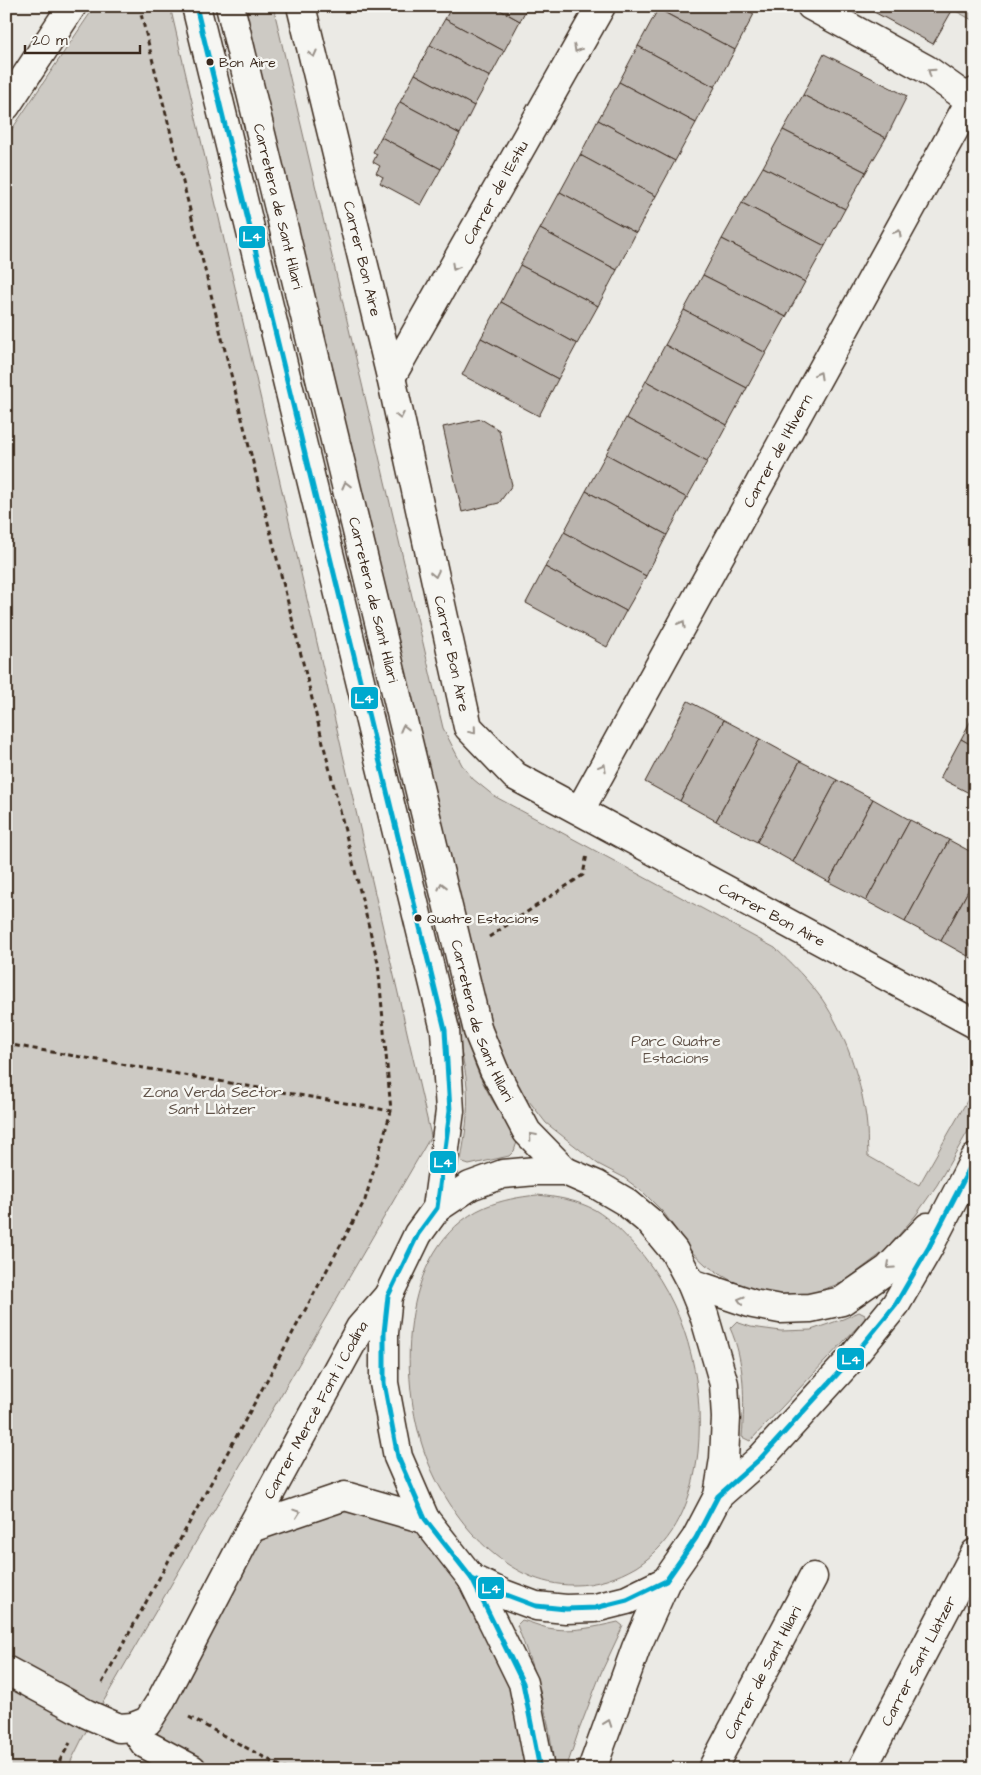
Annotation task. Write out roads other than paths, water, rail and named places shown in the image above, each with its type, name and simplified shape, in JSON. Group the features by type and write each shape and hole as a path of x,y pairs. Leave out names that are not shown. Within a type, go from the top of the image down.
{"street":[{"path":"6,106 72,6"},
{"name":"Carretera de Sant Hilari","path":"196,6 445,1030 450,1111 437,1208"},
{"name":"Carretera de Sant Hilari","path":"230,6 478,1031 494,1070 527,1132 565,1171"},
{"name":"Carrer Bon Aire","path":"301,6 391,378 468,727 515,776 975,1024"},
{"name":"Carrer de l'Estiu","path":"391,378 601,6"},
{"path":"811,6 926,69 973,99"},
{"name":"Carrer de l'Hivern","path":"580,810 973,99"},
{"path":"718,1496 762,1458 851,1359 896,1304 929,1247 975,1158"},
{"path":"540,1769 523,1683 472,1579 424,1519 398,1457 384,1384 384,1333 388,1296 418,1234 437,1208 470,1186 503,1174 536,1171 565,1171 597,1185 619,1198 650,1222 674,1251 691,1283 704,1315 724,1384 726,1418 724,1459 718,1496 696,1538 666,1581 636,1648 592,1769"},
{"path":"691,1283 753,1304 780,1309 810,1308 842,1301 888,1269 949,1206"},
{"name":"Carrer Mercè Font i Codina","path":"133,1727 148,1721 160,1702 251,1528 360,1328 388,1296"},
{"name":"Carrer Mercè Font i Codina","path":"251,1528 345,1496 424,1519"},
{"name":"Carrer Sant Llàtzer","path":"862,1769 975,1553"},
{"name":"Carrer de Sant Hilari","path":"712,1769 813,1577"},
{"path":"472,1579 536,1606 566,1609 595,1608 627,1600 666,1581"},
{"path":"6,1670 87,1714 119,1728 133,1727 145,1744 192,1769"}],"place":[{"name":"Bon Aire","path":"210,62"},
{"name":"Quatre Estacions","path":"418,918"}],"park label":[{"name":"Parc Quatre Estacions","path":"676,1050"},
{"name":"Zona Verda Sector Sant Llàtzer","path":"212,1100"}]}
